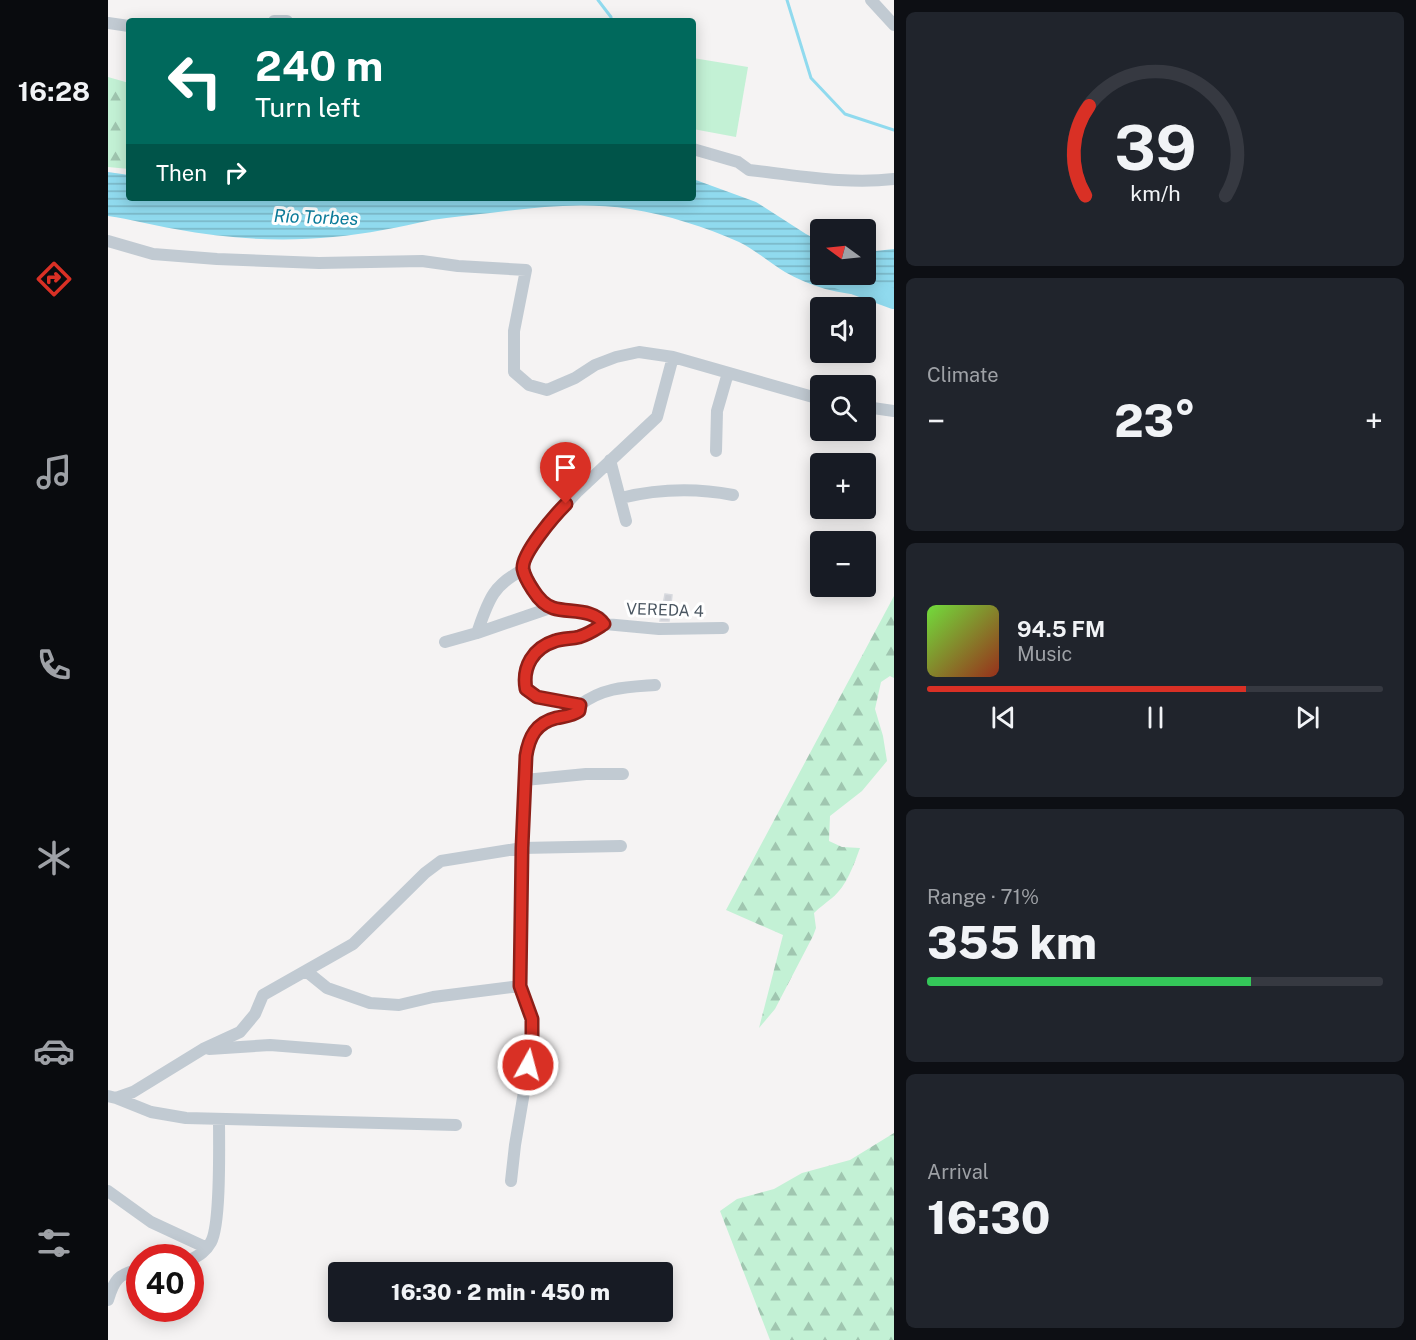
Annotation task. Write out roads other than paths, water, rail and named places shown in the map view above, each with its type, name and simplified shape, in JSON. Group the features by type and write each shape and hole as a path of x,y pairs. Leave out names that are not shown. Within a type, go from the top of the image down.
{"street":[{"path":"871,0 894,25"},
{"path":"108,23 126,26"},
{"path":"696,150 738,162 749,170 845,181 874,182 894,179"},
{"path":"108,242 153,254 217,259 319,263 422,261 458,266 526,270 514,331 514,372 529,385 547,390 575,378 595,365 639,352 673,357 810,396"},
{"path":"580,705 537,697 526,689 524,677 534,653 554,641 593,632 604,624 600,617 550,608 541,602 523,570 523,562 554,517 610,460 657,417 673,357"},
{"path":"716,451 717,411 728,373"},
{"path":"876,408 894,411"},
{"path":"610,460 626,521"},
{"path":"621,498 636,494 687,490 733,495"},
{"path":"477,633 489,598 507,578 523,570"},
{"path":"445,642 550,608"},
{"name":"VEREDA 4","path":"604,624 659,629 723,628"},
{"path":"511,1181 514,1145 532,1045 532,1019 520,986 522,848 528,743 533,732 542,724 554,718 574,715 579,711 580,705 590,697 619,687 655,686"},
{"path":"525,780 586,774 623,774"},
{"path":"112,1097 133,1092 203,1049 240,1032 255,1014 263,995 353,944 425,873 441,861 522,848 621,846"},
{"path":"306,971 327,988 370,1003 399,1005 433,997 520,986"},
{"path":"203,1049 270,1045 346,1051"},
{"path":"112,1097 151,1112 186,1118 456,1125"},
{"path":"204,1252 213,1240 217,1212 219,1119"},
{"path":"108,1191 151,1222 207,1248"},
{"path":"108,1300 113,1283 126,1272"}],"water":[{"path":"108,172 126,175 126,201 696,201 696,180 756,202 810,236 810,284 785,272 745,245 713,231 658,215 612,207 560,206 525,209 439,219 346,236 313,239 254,239 195,232 108,216"},
{"path":"894,249 894,293 852,294 814,285 876,285 876,251"}],"waterway":[{"path":"598,0 611,18"},
{"path":"787,0 811,78 845,114 894,130"},
{"name":"Río Torbes","path":"856,285 894,299"}]}
